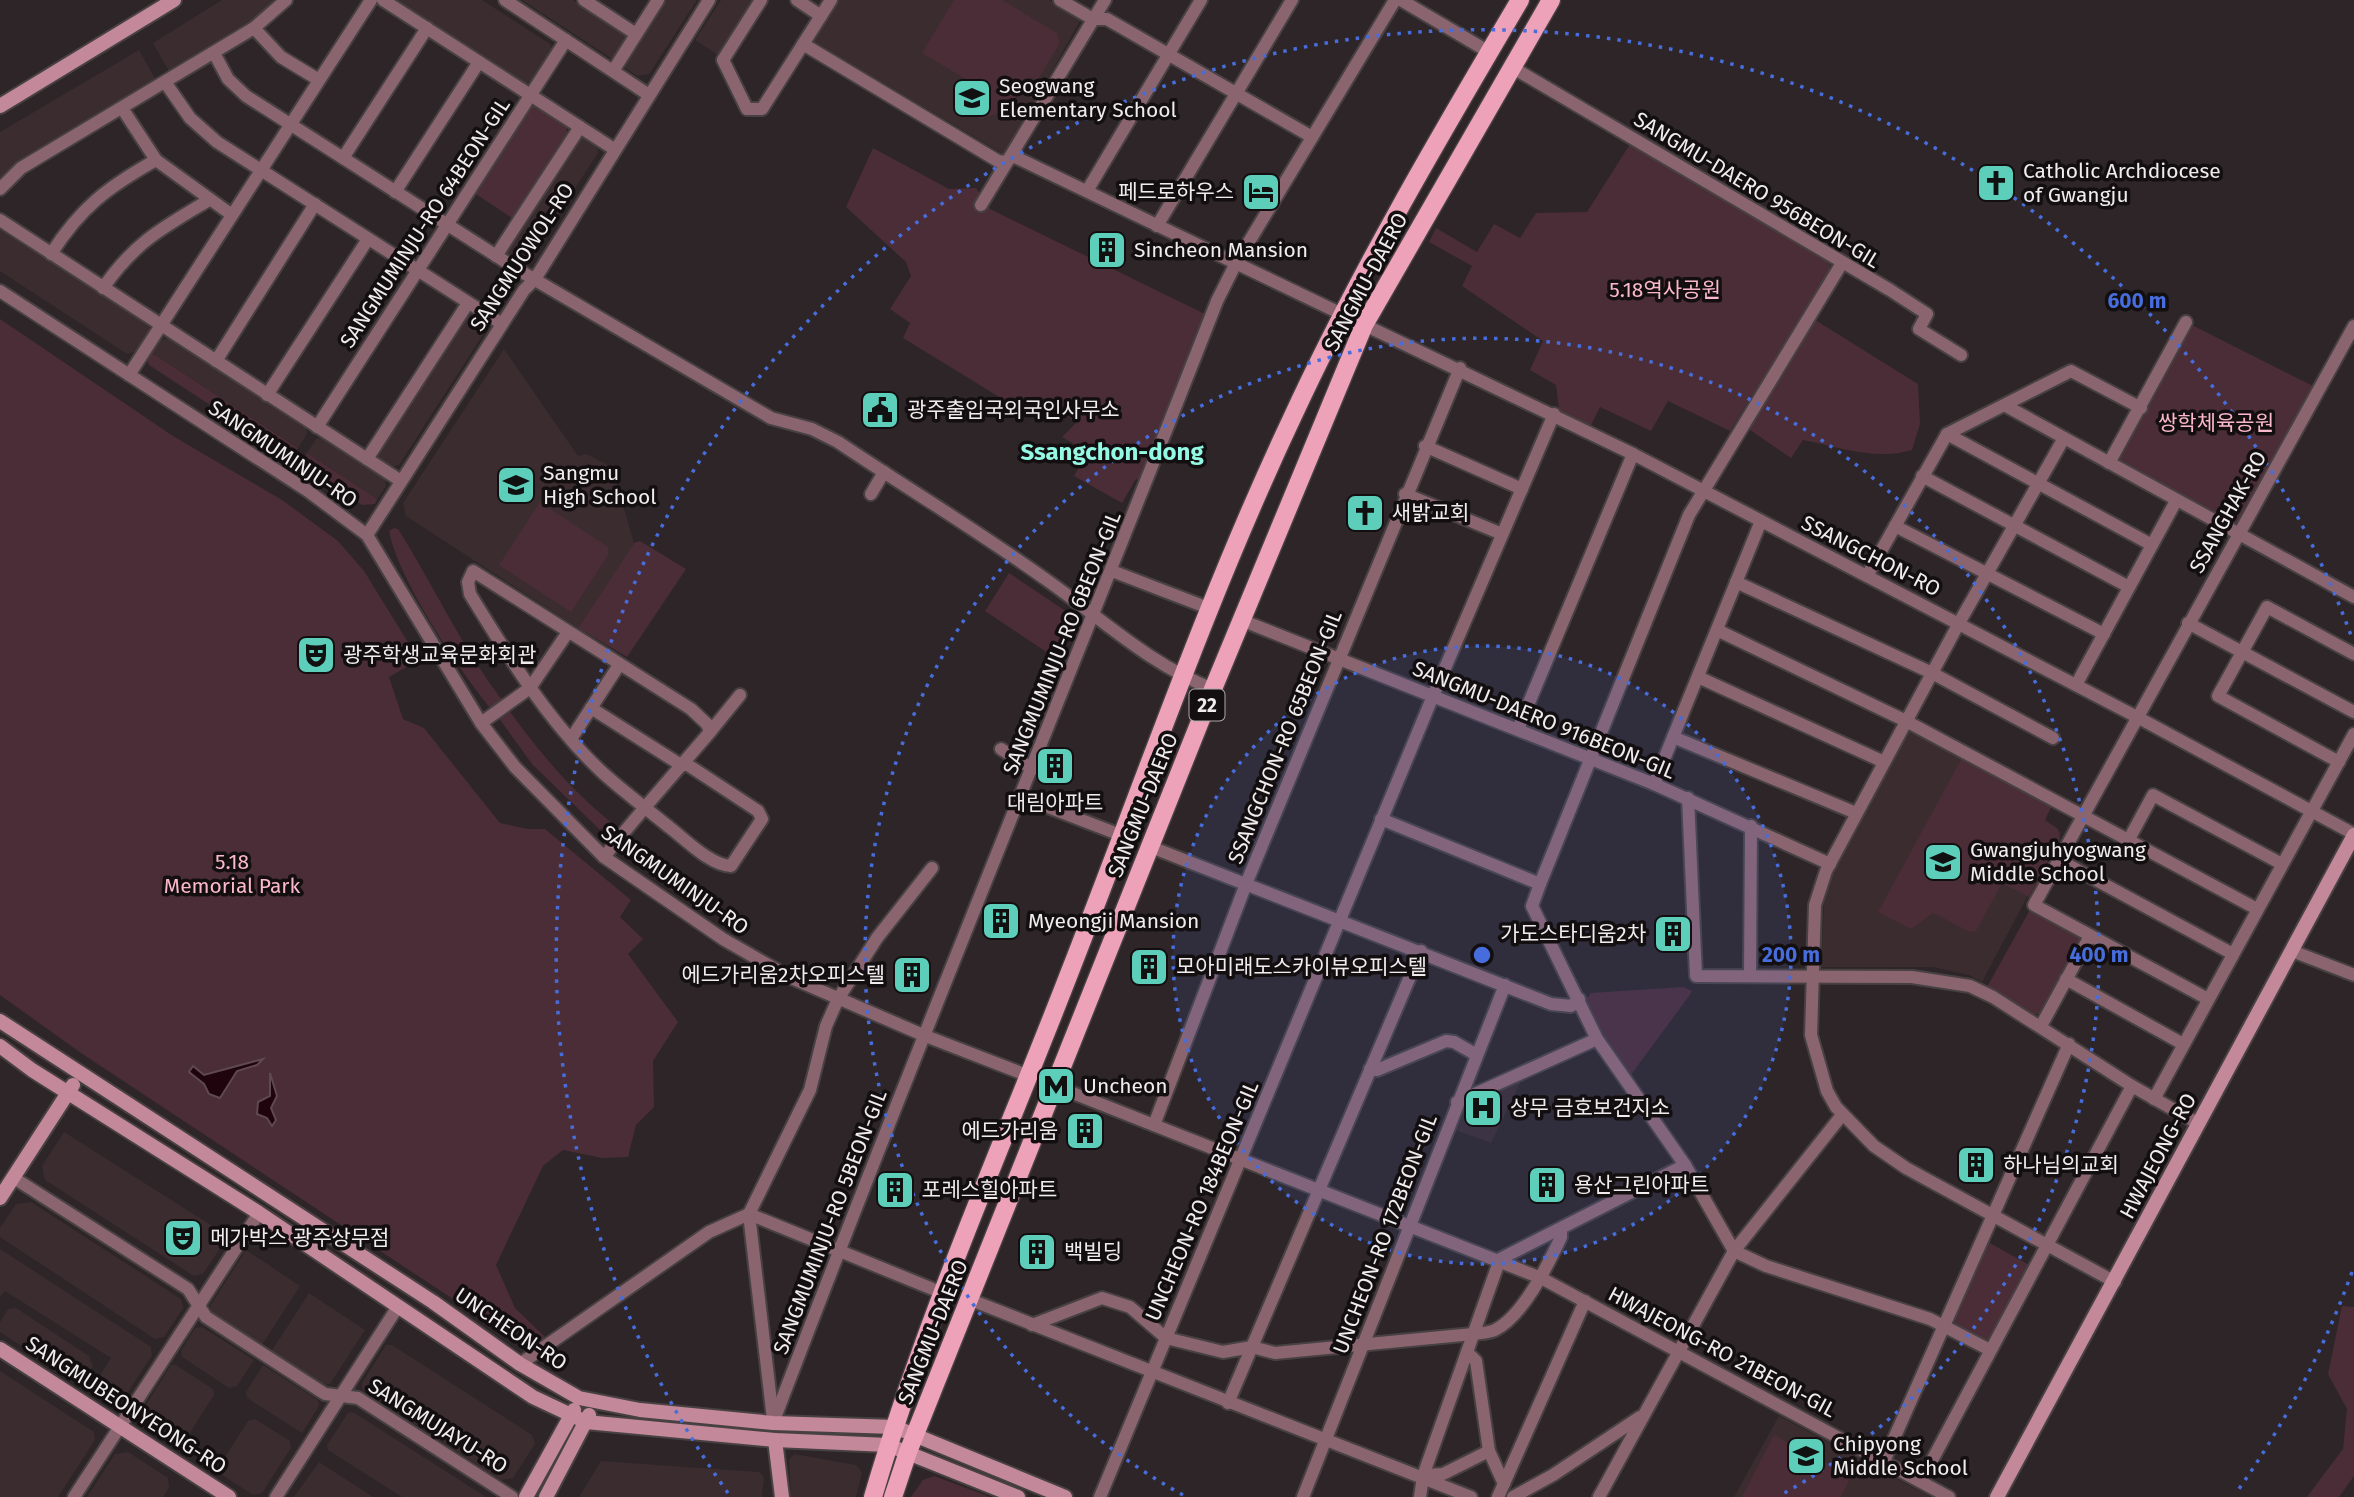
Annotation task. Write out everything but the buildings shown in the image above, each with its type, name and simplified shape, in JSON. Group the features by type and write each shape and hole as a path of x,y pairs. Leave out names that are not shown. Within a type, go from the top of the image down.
{"main road":[{"name":"SANGMU-DAERO","path":"873,1497 888,1445 945,1294 1183,677 1277,451 1341,314 1428,155 1520,0"},
{"name":"SANGMU-DAERO","path":"893,1497 915,1434 971,1300 1213,689 1364,325 1510,66 1551,0"}],"street":[{"path":"0,106 174,0"},
{"path":"0,189 21,169 254,28 286,0"},
{"path":"129,375 371,0"},
{"path":"383,0 614,149"},
{"path":"505,0 649,95"},
{"path":"584,0 636,34"},
{"path":"612,71 658,0"},
{"name":"SANGMUOWOL-RO","path":"367,535 524,290 535,279 709,0"},
{"path":"761,0 723,60 747,109 762,109 831,0"},
{"path":"797,0 821,16"},
{"path":"1060,0 1093,19 1108,19 1312,137"},
{"path":"981,205 1105,0"},
{"path":"1087,191 1201,0"},
{"path":"1157,226 1292,0"},
{"name":"SANGMUMINJU-RO 6BEON-GIL","path":"923,1035 1033,769 1217,301 1235,265 1395,0"},
{"path":"1401,0 1489,52"},
{"path":"254,28 281,57 319,80"},
{"path":"343,158 427,28"},
{"name":"SANGMUMINJU-RO 64BEON-GIL","path":"317,426 566,40"},
{"name":"SSANGCHON-RO","path":"803,44 998,161 1006,162 1013,156 1235,265 1554,414 1959,623 2354,834"},
{"path":"214,53 228,79 246,96 446,226 771,418 826,435 994,543 1183,677 1213,689"},
{"path":"395,192 480,62"},
{"name":"SANGMU-DAERO 956BEON-GIL","path":"1510,66 1927,314 1919,329 1961,355"},
{"path":"165,82 201,129 502,324"},
{"path":"122,108 156,160 232,215"},
{"path":"496,256 580,127"},
{"path":"51,254 70,224 102,192 156,160"},
{"path":"103,288 122,259 142,240 209,200"},
{"path":"216,361 315,204"},
{"path":"0,220 401,481"},
{"path":"267,395 368,239"},
{"path":"1842,263 1689,515 1589,758 1532,906 1597,1038 1685,1165 1734,1251 1766,1266 1945,1325 1990,1350"},
{"name":"SANGMUMINJU-RO","path":"0,291 308,491 367,535 481,723 515,767 604,857 740,949 789,977 923,1035 1030,1076"},
{"path":"367,459 467,303"},
{"path":"2109,463 2186,321"},
{"name":"SSANGHAK-RO","path":"2090,936 2034,905 2354,326"},
{"name":"SSANGCHON-RO 65BEON-GIL","path":"1154,1125 1246,884 1425,446 1460,368"},
{"path":"1867,576 1947,434 2071,371 2141,408"},
{"path":"2006,406 2354,597"},
{"name":"UNCHEON-RO 184BEON-GIL","path":"1100,1497 1381,819 1554,414"},
{"path":"1947,434 2152,545"},
{"path":"2064,438 1959,623 1830,864 1815,905 1813,1048 1827,1091 1842,1115 1880,1151 2115,1282"},
{"path":"1425,446 1522,488"},
{"path":"1518,729 1633,454"},
{"path":"871,494 884,472"},
{"path":"1922,476 2129,587"},
{"path":"1405,495 1502,534"},
{"path":"2076,685 2176,500"},
{"path":"1654,784 1761,521"},
{"path":"1895,526 1989,572 2104,634"},
{"path":"591,708 681,765 688,765 758,811 762,818 758,827 731,866 723,866 689,843 602,772 571,739 530,688 470,594 468,582 473,571 691,709 708,724 710,732"},
{"path":"1112,571 1212,609"},
{"path":"1736,582 1932,673 2053,738"},
{"path":"2339,762 2218,695 2267,607 2354,654"},
{"name":"SANGMU-DAERO 916BEON-GIL","path":"1241,620 1654,784 1830,864"},
{"path":"2189,622 2354,712"},
{"path":"1717,630 1906,721 2082,818 2257,909"},
{"path":"481,723 530,688 568,632"},
{"path":"571,739 619,665"},
{"path":"1698,677 1884,762"},
{"path":"604,857 644,806 740,695"},
{"path":"2154,1099 2354,734"},
{"path":"1674,737 1856,813"},
{"path":"1000,749 1033,769"},
{"path":"2128,841 2153,795 2282,864"},
{"path":"1021,797 1123,836"},
{"path":"1688,799 1696,976 1941,979 1982,991 2132,1086 2199,1124"},
{"path":"1381,819 1540,884"},
{"path":"1749,976 1751,826"},
{"name":"HWAJEONG-RO","path":"1997,1497 2354,834"},
{"path":"1151,847 1560,1007 1571,1006 1579,999"},
{"path":"2059,860 2233,954"},
{"path":"773,1423 749,1214 810,1090 827,1026 838,999 877,938 932,867"},
{"path":"2041,1026 2090,936 2208,999"},
{"path":"2292,950 2354,975"},
{"path":"1228,1403 1421,951"},
{"path":"2066,979 2183,1044"},
{"name":"UNCHEON-RO 172BEON-GIL","path":"1303,1497 1504,985"},
{"name":"UNCHEON-RO","path":"0,1021 80,1076 399,1281 520,1364 586,1400 773,1423 895,1427 1065,1497"},
{"name":"SANGMUMINJU-RO 5BEON-GIL","path":"773,1423 923,1035"},
{"path":"1457,1102 1597,1038"},
{"path":"1370,1069 1377,1070 1446,1041 1454,1042 1475,1054"},
{"path":"1884,1461 2069,1044"},
{"name":"UNCHEON-RO","path":"0,1045 68,1092 259,1213 533,1397 571,1416 586,1422 775,1440 888,1445 1018,1497"},
{"path":"0,1198 80,1076"},
{"name":"HWAJEONG-RO 21BEON-GIL","path":"1055,1086 1500,1259 1585,1301 1949,1497"},
{"path":"1921,1481 2132,1086"},
{"path":"1599,1497 1734,1251 1842,1115"},
{"path":"1420,1497 1423,1476 1500,1259 1685,1165"},
{"name":"SANGMUJAYU-RO","path":"14,1178 188,1289 206,1317 324,1394 358,1398 512,1497"},
{"path":"74,1497 259,1213"},
{"path":"520,1364 709,1232 749,1214 945,1294"},
{"path":"1032,1325 1102,1298 1122,1302 1154,1325 1166,1338 1223,1352 1252,1347 1275,1353 1473,1335 1494,1330 1509,1318 1541,1278 1561,1237 1561,1230"},
{"path":"971,1300 1471,1497"},
{"path":"1498,1497 1585,1301"},
{"path":"276,1497 397,1308"},
{"name":"SANGMUBEONYEONG-RO","path":"0,1349 229,1497"},
{"path":"1467,1352 1476,1361 1489,1451 1504,1484"},
{"path":"526,1497 571,1416 586,1400"},
{"path":"546,1497 586,1422 586,1400"},
{"path":"1513,1497 1553,1475 1644,1415"},
{"path":"775,1440 782,1497"},
{"path":"1423,1476 1443,1474 1489,1451"}],"shaded area":[{"path":"222,0 281,0 252,22 170,73 153,43"},
{"path":"394,0 482,0 550,44 552,50 531,82 521,84"},
{"path":"522,0 573,0 629,36 614,60"},
{"path":"664,0 697,0 649,74 637,76 621,65"},
{"path":"721,0 754,0 718,55 695,40"},
{"name":"Seogwang Elementary School","path":"835,0 1049,0 1081,19 1005,155 811,40"},
{"path":"139,50 157,82 24,161 0,180 0,132"},
{"path":"583,135 597,144 598,153 528,260 519,262 506,253 505,246 577,136"},
{"path":"0,227 148,324 150,332 137,351 127,354 0,271"},
{"path":"472,314 485,323 486,330 399,465 390,467 377,459 376,454 464,317"},
{"path":"169,338 306,428 307,434 298,448 152,353 160,340"},
{"name":"Sangmu High School","path":"504,349 578,456 586,454 612,467 634,543 578,628 406,516 403,503"},
{"path":"323,437 384,476 386,486 377,499 307,453 316,439"},
{"name":"Gwangjuhyogwang Middle School","path":"1909,727 2052,805 2045,820 2061,833 1982,982 1969,975 1933,967 1821,967 1824,904 1831,876"},
{"path":"263,1059 257,1065 237,1071 220,1098 209,1094 204,1084 189,1072 193,1066 204,1075"},
{"name":"상무 금호보건지소","path":"1526,1071 1491,1143 1450,1128 1458,1106"},
{"path":"270,1073 277,1096 271,1108 276,1120 272,1126 267,1118 257,1114 258,1102 270,1096"},
{"path":"64,1132 228,1236 203,1274 194,1276 45,1180 42,1166"},
{"path":"31,1202 181,1299 183,1308 164,1337 155,1339 0,1237 0,1228 16,1204"},
{"path":"0,1249 151,1347 152,1355 122,1401 112,1403 95,1393 93,1387 111,1358 5,1291 0,1297"},
{"path":"246,1250 300,1286 262,1345 211,1312 210,1306"},
{"path":"309,1293 365,1330 330,1384 322,1385 271,1352"},
{"path":"16,1308 89,1356 93,1366 83,1381 77,1382 0,1332 0,1322 8,1309"},
{"path":"202,1327 254,1360 237,1386 229,1388 182,1357 181,1351 195,1328"},
{"path":"386,1345 392,1345 532,1435 535,1444 513,1478 501,1480 362,1389 362,1383"},
{"path":"171,1365 176,1365 213,1389 214,1395 180,1448 142,1423 140,1414"},
{"path":"263,1365 318,1400 319,1406 302,1433 247,1398 246,1392"},
{"path":"0,1371 94,1432 95,1440 58,1497 0,1497"},
{"path":"353,1412 486,1497 402,1497 328,1450 327,1445 348,1413"},
{"name":"Chipyong Middle School","path":"1779,1416 1931,1497 1734,1497"},
{"path":"255,1419 290,1441 291,1448 262,1493 253,1495 216,1471 248,1421"},
{"path":"128,1452 168,1478 169,1488 163,1497 87,1497 115,1454"},
{"path":"794,1454 856,1465 862,1473 856,1497 791,1497 789,1460"},
{"path":"601,1461 759,1472 764,1477 762,1497 579,1497"},
{"path":"319,1462 373,1497 294,1497"}],"green space":[{"path":"954,0 1002,0 1057,33 1060,43 1037,81 1031,77 1003,112 980,119 959,106 972,83 922,53"},
{"path":"536,105 566,123 567,133 512,218 473,192 527,108"},
{"name":"5.18역사공원","path":"1632,141 1830,262 1830,271 1804,313 1918,384 1920,424 1912,450 1871,454 1803,440 1791,458 1747,428 1763,400 1753,394 1730,431 1668,401 1651,431 1600,407 1590,427 1559,410 1556,385 1530,370 1543,341 1462,286 1472,266 1429,242 1436,228 1477,252 1494,224 1520,238 1536,213 1587,212"},
{"path":"873,148 949,189 976,188 990,209 1207,315 1142,481 1136,479 1122,503 1074,476 1088,452 1062,437 1077,422 1034,397 1019,409 903,338 910,323 890,309 911,276 906,262 846,207"},
{"name":"5.18 Memorial Park","path":"0,319 173,436 282,500 338,541 364,571 419,660 389,677 403,719 424,728 500,823 528,829 545,829 631,900 620,917 643,939 628,954 678,1022 653,1061 654,1107 636,1125 628,1157 602,1158 563,1150 543,1166 496,1265 515,1308 546,1338 530,1350 81,1053 0,995"},
{"name":"쌍학체육공원","path":"2186,322 2319,389 2237,535 2109,463"},
{"path":"152,353 298,448 291,458 149,365 147,360"},
{"path":"307,453 377,499 375,504 362,505 300,464"},
{"path":"540,502 608,547 608,555 571,612 499,565"},
{"path":"398,529 474,659 502,700 491,709 447,648 404,574 389,531"},
{"path":"640,541 686,569 627,657 578,628 634,543"},
{"path":"1009,573 1073,616 1060,661 985,611"},
{"path":"508,709 556,770 612,823 608,829 599,829 532,764 498,717"},
{"path":"1963,756 2052,805 2045,820 2058,829 2060,839 2029,897 2002,883 1976,931 1970,932 1933,913 1911,929 1878,912"},
{"path":"2031,908 2083,936 2084,942 2044,1013 2032,1015 1987,987"},
{"path":"1683,987 1692,991 1630,1076 1603,1041 1585,1001 1591,993"},
{"path":"1988,1242 2031,1266 1991,1339 1986,1341 1955,1324 1953,1317"},
{"path":"2342,1306 2354,1307 2354,1476 2339,1497 2307,1497 2343,1449 2347,1409 2328,1374"},
{"path":"1774,1435 1851,1476 1841,1497 1742,1497"},
{"path":"934,1476 990,1497 911,1497 923,1480"}],"place":[{"name":"Seogwang Elementary School","path":"972,98"},
{"name":"Catholic Archdiocese of Gwangju","path":"1996,183"},
{"name":"페드로하우스","path":"1261,192"},
{"name":"Sincheon Mansion","path":"1107,250"},
{"name":"광주출입국외국인사무소","path":"880,410"},
{"name":"Sangmu High School","path":"516,485"},
{"name":"새밝교회","path":"1365,513"},
{"name":"광주학생교육문화회관","path":"316,655"},
{"name":"대림아파트","path":"1055,766"},
{"name":"Gwangjuhyogwang Middle School","path":"1943,862"},
{"name":"Myeongji Mansion","path":"1001,921"},
{"name":"가도스타디움2차","path":"1673,934"},
{"name":"모아미래도스카이뷰오피스텔","path":"1149,967"},
{"name":"에드가리움2차오피스텔","path":"912,975"},
{"name":"Uncheon","path":"1056,1086"},
{"name":"상무 금호보건지소","path":"1483,1108"},
{"name":"에드가리움","path":"1085,1131"},
{"name":"하나님의교회","path":"1976,1165"},
{"name":"용산그린아파트","path":"1547,1185"},
{"name":"포레스힐아파트","path":"895,1190"},
{"name":"메가박스 광주상무점","path":"183,1238"},
{"name":"백빌딩","path":"1037,1252"},
{"name":"Chipyong Middle School","path":"1806,1456"}],"district":[{"name":"Ssangchon-dong","path":"1112,452"}]}
